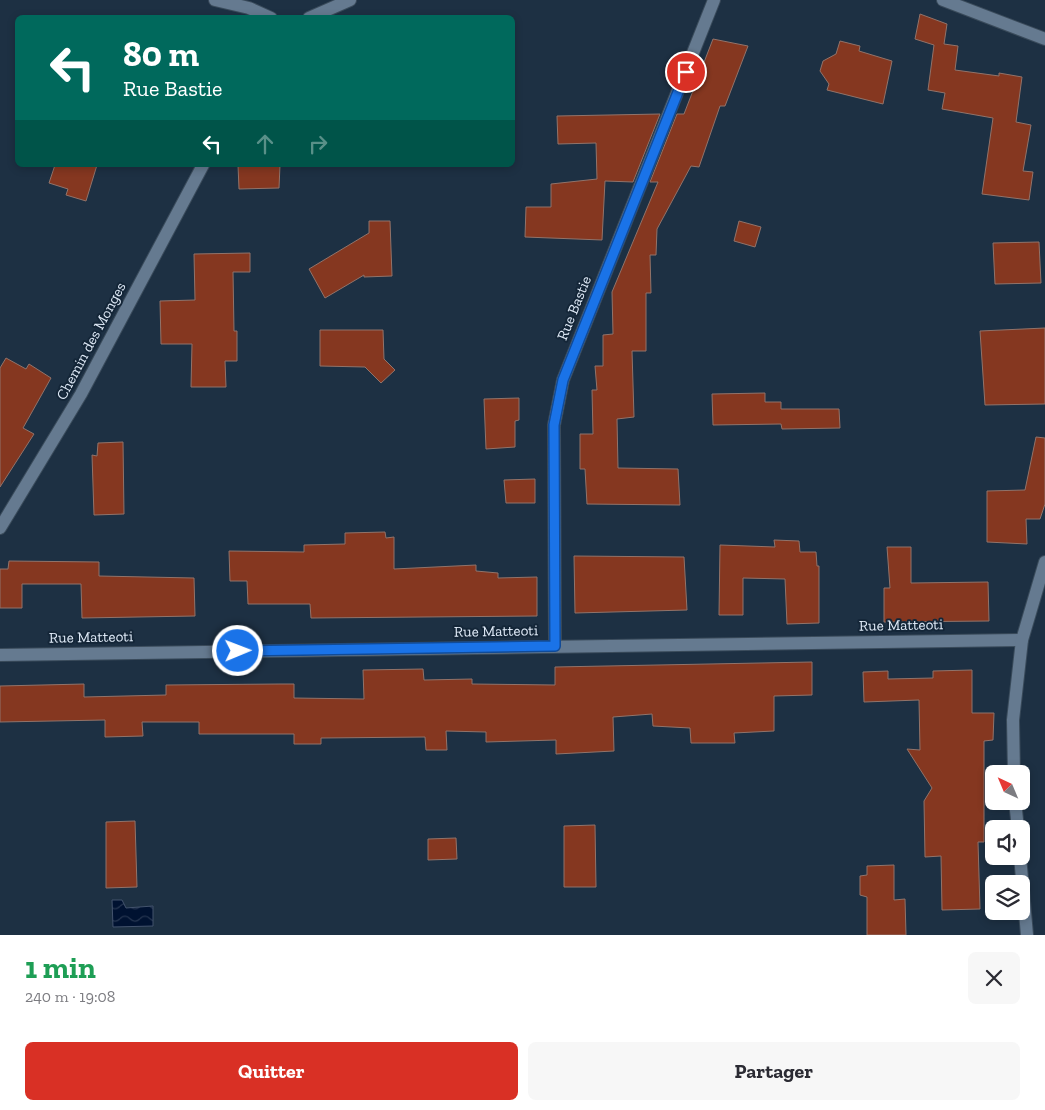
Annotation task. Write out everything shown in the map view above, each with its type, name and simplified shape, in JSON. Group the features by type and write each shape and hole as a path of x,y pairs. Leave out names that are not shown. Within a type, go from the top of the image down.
{"street":[{"path":"215,0 249,8 264,15"},
{"path":"316,15 350,0"},
{"name":"Rue Bastie","path":"555,646 554,425 557,402 563,380 714,0"},
{"path":"943,0 1045,39"},
{"name":"Chemin des Monges","path":"0,528 81,394 202,167"},
{"path":"1014,765 1013,720 1022,640 1045,562"},
{"name":"Rue Matteoti","path":"0,655 1022,640"},
{"path":"1021,865 1028,935"}],"water":[{"path":"112,900 122,900 126,908 153,906 153,926 113,927"}],"building":[{"path":"920,14 947,24 944,44 958,46 955,70 999,76 999,73 1022,77 1016,122 1031,125 1023,171 1033,172 1029,200 982,194 993,118 942,109 945,93 928,90 934,45 915,39"},
{"path":"713,39 748,46 725,106 720,106 699,167 691,166 657,229 656,255 650,255 651,293 646,293 646,351 632,351 634,417 617,419 618,468 678,469 680,505 587,504 585,469 580,469 580,434 593,434 592,390 597,390 595,366 603,366 603,335 613,334 612,292 658,182 650,182 677,114 684,114"},
{"path":"840,41 860,46 859,51 892,61 883,104 827,90 829,84 820,71 823,61 836,54"},
{"path":"660,114 633,182 605,181 602,240 525,237 526,207 551,207 551,184 597,179 596,143 558,144 557,116"},
{"path":"54,167 96,167 86,201 66,195 68,189 49,183"},
{"path":"238,167 280,167 279,188 239,189"},
{"path":"369,221 390,221 392,276 364,277 364,275 325,298 309,269 369,233"},
{"path":"739,221 761,227 755,247 734,241"},
{"path":"1039,242 1041,283 995,284 993,243"},
{"path":"250,253 250,272 233,272 234,331 237,331 237,361 225,361 226,387 191,387 192,344 161,344 160,301 195,300 194,254"},
{"path":"1045,328 1045,404 985,405 980,331"},
{"path":"320,330 383,330 384,359 395,370 381,383 365,367 320,366"},
{"path":"6,358 26,369 29,364 51,378 23,428 34,434 0,487 0,368"},
{"path":"765,393 765,402 781,402 781,409 839,409 840,428 782,429 781,424 713,425 712,394"},
{"path":"519,398 519,420 515,421 515,447 486,449 484,399"},
{"path":"1036,437 1045,438 1045,504 1040,519 1026,519 1027,544 987,542 987,491 1025,490"},
{"path":"123,442 124,514 94,515 92,455 97,456 98,443"},
{"path":"535,479 535,503 506,503 504,480"},
{"path":"385,532 386,538 394,537 394,569 476,565 476,571 498,573 498,578 537,577 537,616 311,618 310,604 248,604 247,581 230,581 229,551 304,552 304,545 345,544 345,533"},
{"path":"774,540 799,541 800,552 816,552 817,566 819,566 819,623 787,624 785,579 743,578 743,615 719,615 720,545 775,547"},
{"path":"887,547 911,547 911,583 988,582 989,621 884,622 884,588 890,588"},
{"path":"574,556 684,557 687,610 575,613"},
{"path":"9,561 99,562 99,576 194,578 195,616 82,618 81,584 22,584 22,608 0,608 0,569 8,569"},
{"path":"812,662 812,695 774,696 774,731 734,733 735,743 691,743 690,728 653,726 652,714 613,717 614,751 556,754 556,740 486,742 486,732 446,731 447,750 426,750 425,737 321,738 321,744 294,744 294,734 199,734 199,722 142,722 143,736 105,737 105,720 0,722 0,686 84,684 84,697 166,695 166,685 294,684 294,698 364,699 363,670 423,669 424,680 472,679 472,684 555,685 555,667"},
{"path":"972,670 972,713 994,713 993,740 984,741 984,842 978,842 980,909 942,910 941,856 925,857 924,801 932,788 907,749 920,750 919,700 864,702 863,672 888,671 888,679 933,678 933,671"},
{"path":"135,821 137,887 106,888 106,822"},
{"path":"595,825 596,887 564,887 564,826"},
{"path":"456,838 457,859 428,860 428,839"},
{"path":"894,865 894,900 905,899 906,935 867,935 867,897 860,895 860,876 867,875 867,866"}],"route":[{"path":"238,651 555,646 554,425 557,402 563,380 686,72"}]}
